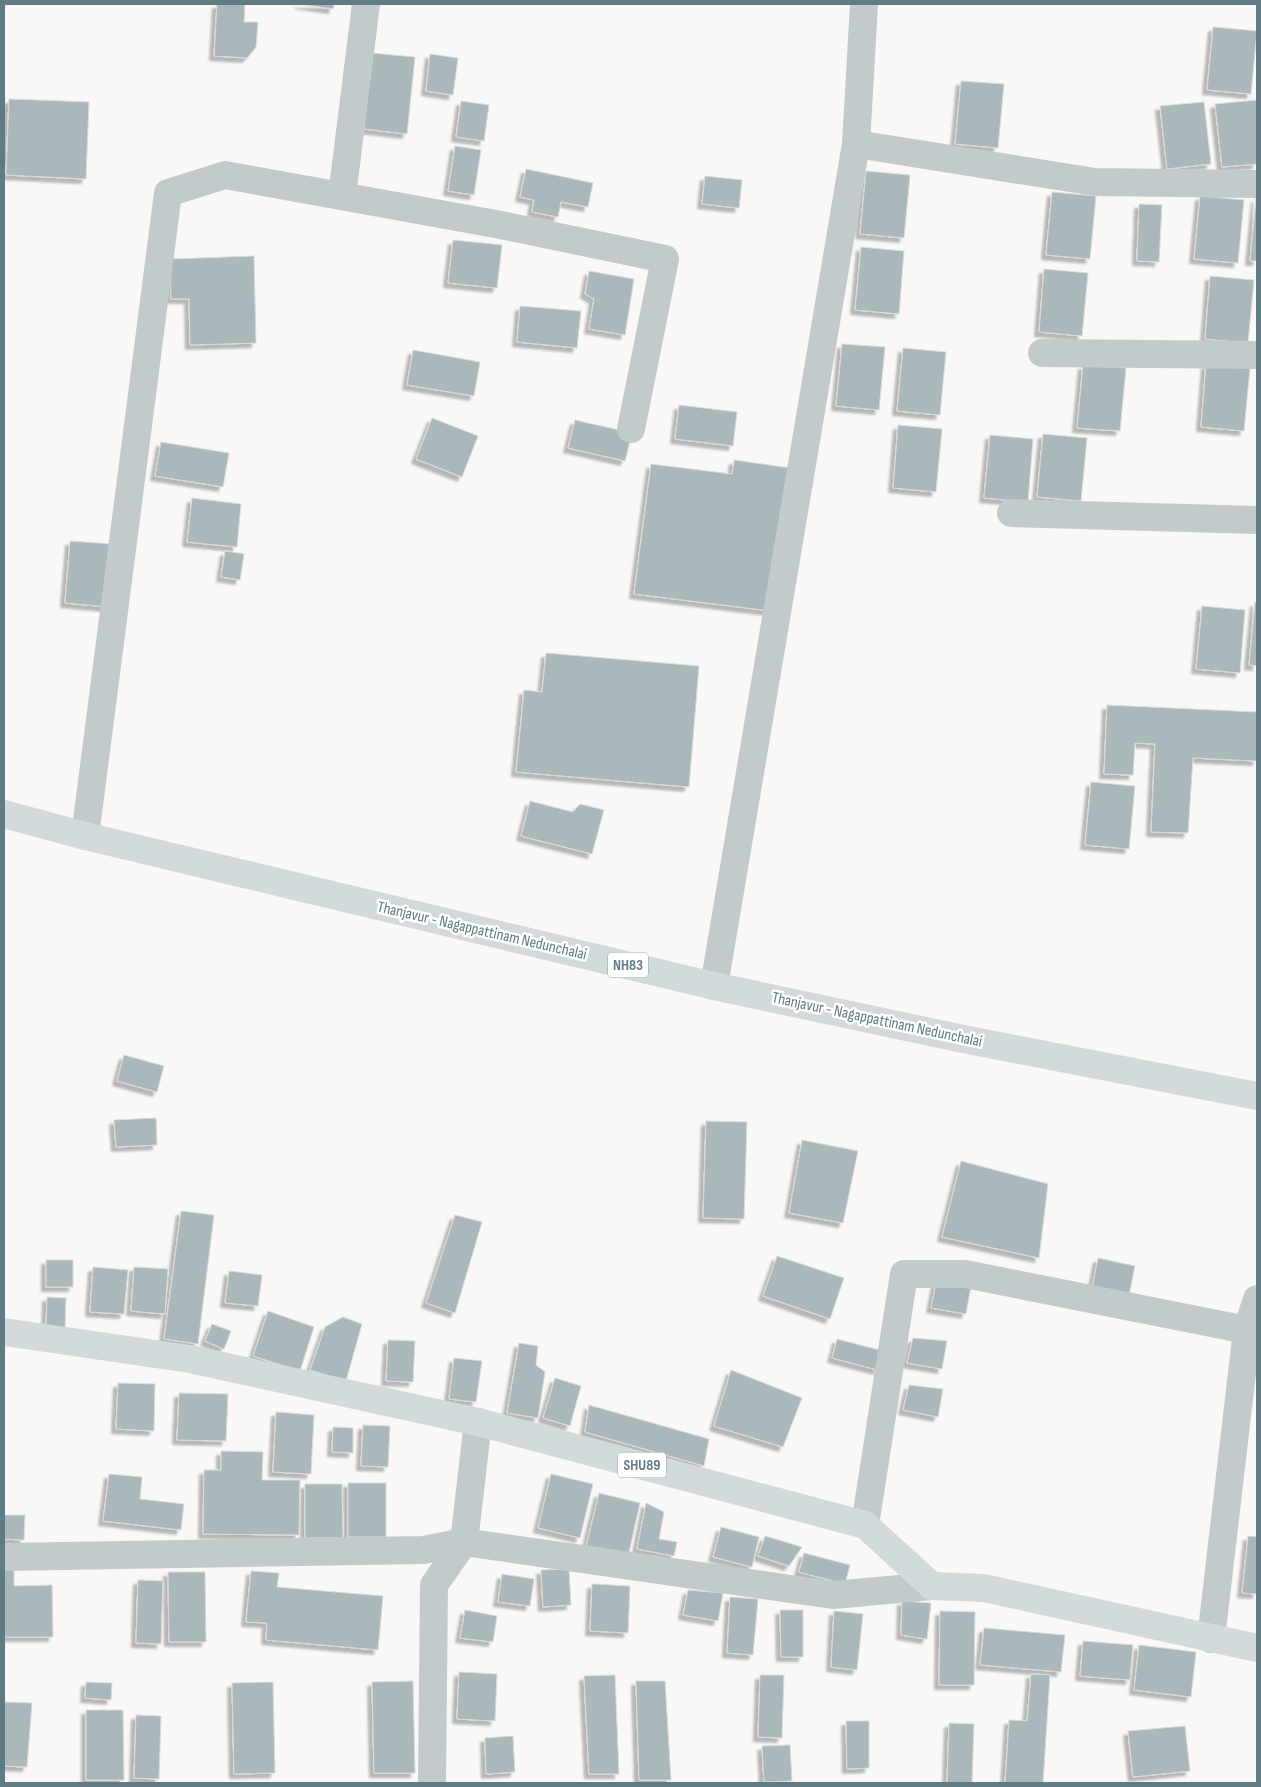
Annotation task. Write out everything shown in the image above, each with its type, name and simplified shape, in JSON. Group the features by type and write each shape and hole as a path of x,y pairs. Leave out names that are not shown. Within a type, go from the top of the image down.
{"main road":[{"name":"Thanjavur - Nagappattinam Nedunchalai","path":"4,814 85,836 714,986 963,1039 1257,1096"},
{"name":"SHU89","path":"4,1332 190,1359 478,1422 865,1525 932,1586"},
{"path":"932,1586 984,1588 1257,1648"}],"street":[{"path":"342,196 366,4"},
{"path":"714,986 856,144 864,4"},
{"path":"856,144 1095,182 1257,184"},
{"path":"85,836 168,193 226,175 501,225 665,259 631,430"},
{"path":"1042,354 1257,355"},
{"path":"1011,512 1257,520"},
{"path":"865,1525 904,1274 966,1274 1247,1330"},
{"path":"1211,1638 1247,1330 1257,1299"},
{"path":"432,1783 434,1585 464,1542 478,1422"},
{"path":"4,1556 422,1550 464,1542 832,1595 932,1586"}],"building":[{"path":"217,4 245,4 244,22 258,22 256,47 247,58 214,56"},
{"path":"299,4 334,4 333,9"},
{"path":"1213,27 1257,31 1251,94 1207,90"},
{"path":"371,53 415,57 407,134 364,129"},
{"path":"430,54 458,58 453,95 426,91"},
{"path":"961,81 1004,84 998,148 955,144"},
{"path":"9,99 89,102 86,179 6,175"},
{"path":"1257,100 1257,164 1222,167 1215,104"},
{"path":"461,101 489,105 484,141 456,137"},
{"path":"1204,102 1211,164 1167,169 1160,106"},
{"path":"455,146 481,150 474,195 448,191"},
{"path":"526,169 593,183 588,207 561,202 558,217 532,212 534,200 520,197"},
{"path":"866,171 910,175 904,238 860,234"},
{"path":"705,176 742,180 739,208 702,204"},
{"path":"1052,192 1096,196 1090,259 1046,255"},
{"path":"1200,196 1244,200 1238,263 1194,259"},
{"path":"1256,198 1257,261 1250,261"},
{"path":"1139,204 1162,205 1159,262 1137,261"},
{"path":"453,240 502,245 497,288 448,283"},
{"path":"861,247 904,251 899,314 855,310"},
{"path":"254,256 256,343 190,345 189,299 171,299 170,259"},
{"path":"1044,269 1088,273 1082,336 1039,332"},
{"path":"589,271 634,279 625,335 589,329 594,299 585,294"},
{"path":"1210,276 1254,280 1248,343 1205,339"},
{"path":"520,306 581,311 577,348 517,342"},
{"path":"842,344 885,347 879,410 836,406"},
{"path":"903,348 946,352 940,415 897,411"},
{"path":"413,350 480,362 474,396 407,385"},
{"path":"1206,364 1250,368 1244,431 1201,427"},
{"path":"1083,365 1126,368 1120,431 1077,428"},
{"path":"679,405 737,412 733,446 675,439"},
{"path":"432,418 478,436 462,477 416,459"},
{"path":"575,420 632,433 625,461 568,448"},
{"path":"898,425 942,429 936,492 893,488"},
{"path":"1043,434 1087,438 1081,501 1037,497"},
{"path":"990,435 1033,439 1028,502 984,498"},
{"path":"161,442 229,453 223,487 155,476"},
{"path":"734,460 790,468 771,611 634,594 651,464 732,474"},
{"path":"192,498 241,504 237,547 187,542"},
{"path":"70,541 114,544 108,607 65,603"},
{"path":"225,551 244,554 240,580 221,577"},
{"path":"1255,602 1257,602 1257,666 1249,665"},
{"path":"1202,606 1245,610 1240,673 1196,669"},
{"path":"546,653 699,666 689,787 516,772 524,690 542,692"},
{"path":"1107,705 1257,712 1257,761 1193,758 1188,833 1151,832 1155,744 1135,743 1133,775 1104,774"},
{"path":"1091,782 1135,786 1129,849 1085,845"},
{"path":"530,801 573,812 580,804 604,810 592,854 521,836"},
{"path":"124,1055 164,1066 157,1092 117,1081"},
{"path":"156,1118 157,1145 116,1147 114,1120"},
{"path":"706,1121 747,1122 744,1219 703,1218"},
{"path":"802,1140 858,1151 843,1223 789,1213"},
{"path":"961,1161 1048,1184 1039,1258 942,1237"},
{"path":"181,1211 214,1215 198,1344 164,1339"},
{"path":"455,1215 482,1222 455,1313 426,1303"},
{"path":"777,1256 844,1278 830,1319 763,1296"},
{"path":"1098,1258 1135,1266 1128,1300 1091,1293"},
{"path":"46,1260 73,1260 73,1287 46,1287"},
{"path":"93,1267 128,1270 124,1314 90,1312"},
{"path":"134,1267 168,1269 165,1314 131,1311"},
{"path":"229,1271 262,1275 258,1306 225,1303"},
{"path":"936,1283 971,1286 966,1314 931,1308"},
{"path":"47,1297 66,1298 65,1328 46,1328"},
{"path":"268,1311 314,1327 300,1371 253,1356"},
{"path":"343,1317 362,1324 346,1381 310,1370 325,1327"},
{"path":"212,1324 231,1331 224,1349 205,1341"},
{"path":"913,1338 947,1341 942,1369 907,1363"},
{"path":"837,1339 883,1351 878,1370 832,1358"},
{"path":"388,1340 415,1341 413,1382 386,1381"},
{"path":"519,1343 538,1346 536,1365 545,1372 538,1418 507,1413"},
{"path":"454,1358 482,1361 476,1402 449,1399"},
{"path":"731,1370 802,1398 783,1447 714,1426"},
{"path":"555,1378 581,1386 570,1426 543,1418"},
{"path":"118,1383 155,1384 154,1431 116,1429"},
{"path":"909,1385 943,1389 938,1417 903,1410"},
{"path":"179,1393 228,1394 226,1441 177,1440"},
{"path":"589,1405 709,1439 704,1466 585,1432"},
{"path":"276,1412 314,1415 311,1474 273,1472"},
{"path":"363,1425 390,1426 388,1467 361,1466"},
{"path":"333,1427 353,1428 353,1453 332,1452"},
{"path":"221,1451 263,1452 262,1480 300,1480 299,1535 203,1534 204,1470 221,1470"},
{"path":"109,1474 142,1477 140,1499 184,1504 181,1530 103,1521"},
{"path":"551,1474 593,1484 580,1538 538,1528"},
{"path":"348,1483 386,1483 386,1537 348,1537"},
{"path":"305,1484 342,1484 343,1538 305,1538"},
{"path":"599,1493 640,1503 628,1557 586,1547"},
{"path":"646,1503 664,1512 659,1539 677,1542 674,1556 637,1549"},
{"path":"4,1515 25,1515 24,1540 4,1539"},
{"path":"721,1527 759,1537 752,1567 713,1557"},
{"path":"765,1536 802,1547 789,1566 758,1556"},
{"path":"1248,1536 1257,1537 1257,1594 1242,1593"},
{"path":"804,1553 850,1565 845,1584 799,1572"},
{"path":"4,1569 14,1569 14,1586 52,1585 53,1637 4,1637"},
{"path":"569,1569 571,1605 543,1607 541,1570"},
{"path":"251,1571 279,1573 277,1587 383,1596 378,1650 266,1640 267,1623 246,1622"},
{"path":"168,1572 205,1572 206,1642 169,1642"},
{"path":"502,1574 534,1579 530,1606 498,1602"},
{"path":"138,1580 163,1581 161,1644 136,1643"},
{"path":"592,1584 630,1586 628,1633 590,1631"},
{"path":"688,1590 723,1593 718,1621 683,1615"},
{"path":"730,1597 758,1599 753,1655 727,1653"},
{"path":"902,1601 931,1603 927,1639 901,1635"},
{"path":"465,1610 497,1616 493,1642 460,1638"},
{"path":"780,1610 803,1610 803,1657 781,1657"},
{"path":"834,1611 863,1614 857,1670 831,1667"},
{"path":"940,1611 975,1612 974,1685 939,1685"},
{"path":"984,1628 1065,1635 1061,1672 980,1665"},
{"path":"1083,1641 1133,1645 1130,1680 1080,1676"},
{"path":"1139,1645 1196,1652 1191,1697 1134,1690"},
{"path":"459,1672 497,1674 495,1721 457,1719"},
{"path":"1031,1674 1050,1675 1043,1783 1005,1783 1009,1720 1027,1721"},
{"path":"615,1675 619,1774 589,1774 584,1676"},
{"path":"760,1675 784,1675 782,1738 758,1737"},
{"path":"413,1681 415,1773 374,1773 372,1682"},
{"path":"636,1681 665,1681 671,1780 639,1780"},
{"path":"86,1682 112,1683 111,1700 85,1698"},
{"path":"273,1682 275,1773 234,1774 232,1683"},
{"path":"4,1702 32,1703 27,1767 4,1766"},
{"path":"86,1710 123,1710 124,1780 86,1780"},
{"path":"136,1715 161,1716 159,1779 134,1778"},
{"path":"846,1721 869,1721 869,1768 847,1769"},
{"path":"949,1723 974,1724 972,1783 947,1783"},
{"path":"1185,1726 1190,1771 1133,1777 1128,1731"},
{"path":"513,1736 515,1772 486,1774 485,1738"},
{"path":"790,1745 792,1781 764,1782 762,1746"}]}
